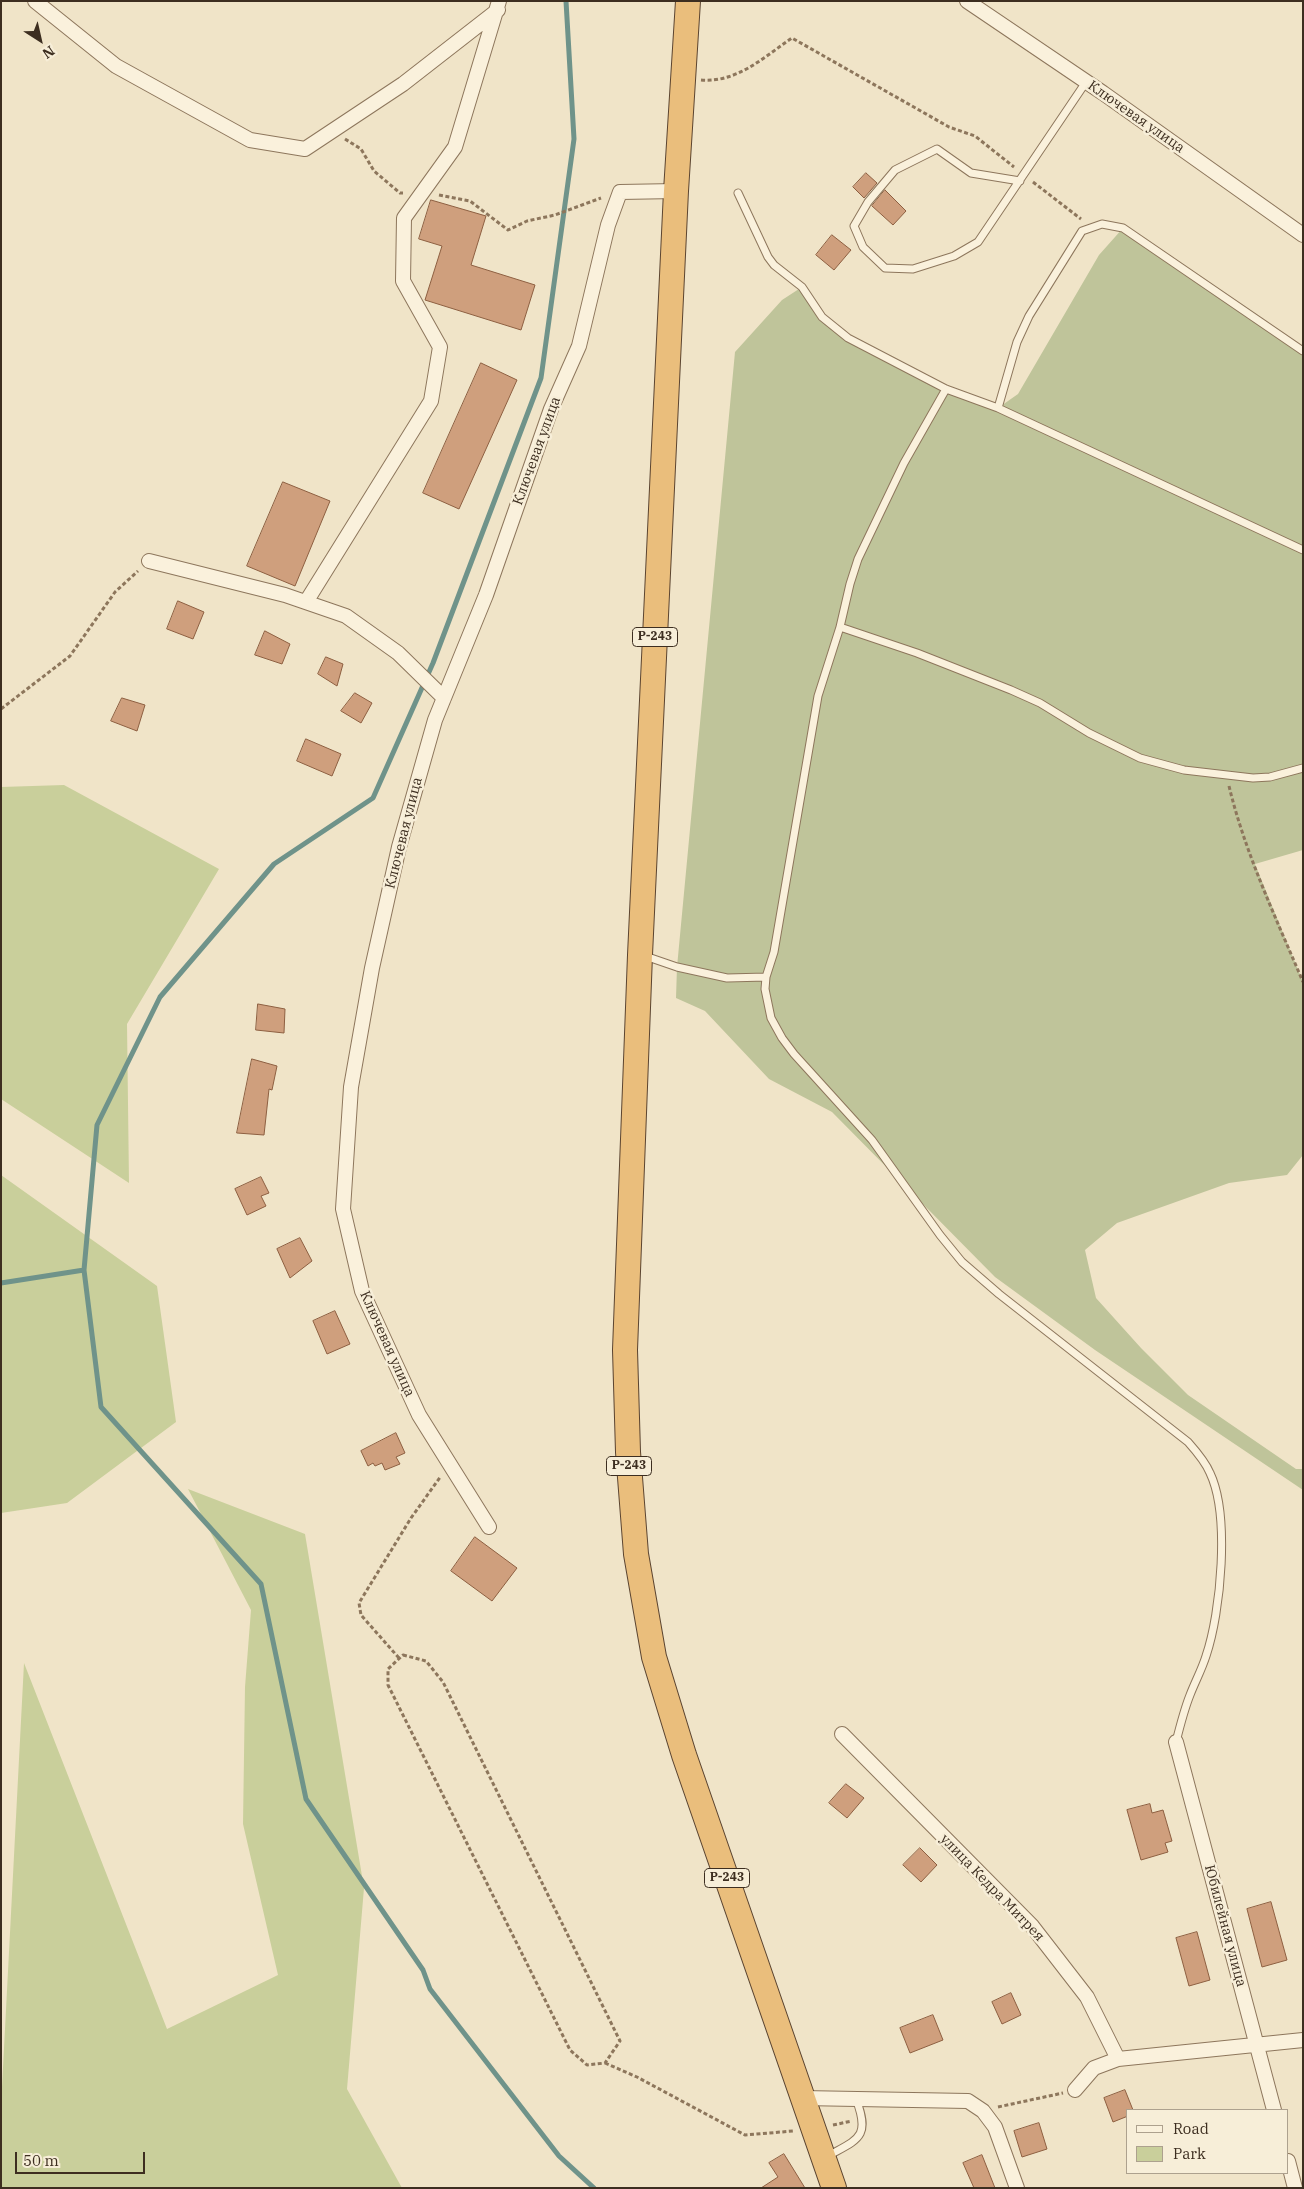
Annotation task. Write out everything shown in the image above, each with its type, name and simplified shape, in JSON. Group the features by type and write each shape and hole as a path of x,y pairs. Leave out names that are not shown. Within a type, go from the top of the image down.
{"highway":[{"name":"Р-243","path":"688,1 676,191 640,954 625,1350 628,1452 636,1554 654,1657 684,1755 834,2188"}],"street":[{"path":"35,1 116,66 250,140 304,149 403,84 499,6"},
{"name":"Ключевая улица","path":"967,1 1303,234"},
{"path":"306,602 431,401 440,347 403,281 404,218 455,147 499,6"},
{"path":"620,192 676,191"},
{"name":"Ключевая улица","path":"489,1526 419,1415 362,1291 343,1209 351,1087 372,968 399,847 435,720 486,594 551,408 580,346 608,225 620,192"},
{"path":"148,562 306,602 346,616 398,653 444,698"},
{"name":"улица Кедра Митрея","path":"842,1734 1032,1926 1087,1998 1118,2059"},
{"name":"Юбилейная улица","path":"1176,1742 1274,2109"},
{"path":"1076,2090 1094,2068 1118,2059 1256,2043 1303,2040"},
{"path":"802,2098 968,2101 983,2111 995,2127 1017,2188"},
{"path":"1289,2165 1295,2188"}],"lane":[{"path":"1022,178 971,173 937,149 895,170 868,202 854,226 862,247 885,268 914,269 954,256 978,242 1022,178 1086,82"},
{"path":"738,192 768,257 774,265 802,287 822,318 848,338 946,389 998,408 1303,550"},
{"path":"998,408 1016,342 1029,316 1082,231 1102,224 1123,228 1303,351"},
{"path":"946,389 904,463 858,559 840,627 818,696 774,952 766,977 767,1002 771,1018 782,1038 794,1054 872,1140 940,1235 962,1262 999,1294 1188,1442 1210,1473 1216,1492 1221,1525 1219,1586 1210,1643 1189,1696 1176,1742"},
{"path":"840,627 917,653 1012,690 1040,703 1089,733 1140,758 1184,770 1226,776 1270,777 1303,768"},
{"path":"640,954 677,967 727,978 766,977"},
{"path":"823,2158 858,2138 864,2128 864,2119 856,2099"}],"path":[{"path":"692,79 716,81 739,74 792,38 950,127 975,136 1022,178 1092,227"},
{"path":"332,131 361,149 374,171 400,193 422,192 470,201 508,230 527,221 556,215 620,192"},
{"path":"1,709 70,656 115,592 148,562"},
{"path":"1226,776 1234,807 1303,982"},
{"path":"399,1658 361,1615 358,1603 411,1518 450,1464"},
{"path":"605,2063 620,2041 443,1682 426,1661 403,1655 388,1669 388,1685 570,2050 587,2065 605,2063 637,2076 745,2135 813,2129 864,2119"},
{"path":"983,2111 1076,2090"}],"green space":[{"path":"1123,228 1303,351 1303,850 1255,864 1303,982 1303,1155 1287,1175 1229,1183 1117,1223 1085,1250 1096,1298 1141,1348 1188,1395 1296,1469 1303,1469 1303,1490 1095,1350 995,1277 832,1112 769,1079 705,1011 676,998 677,967 735,352 782,300 802,287 834,329 916,374 998,408 1018,394 1099,255"},
{"path":"64,785 219,869 127,1024 129,1183 1,1099 1,787"},
{"path":"1,1175 157,1286 176,1422 67,1503 1,1513"},
{"path":"188,1489 305,1534 364,1888 347,2089 402,2188 1,2188 1,2106 24,1663 167,2029 278,1975 243,1824 245,1687 251,1610"}],"building":[{"path":"866,173 877,183 864,198 853,187"},
{"path":"885,190 906,211 893,225 872,206"},
{"path":"431,200 486,216 471,265 535,285 521,330 425,300 442,246 419,239"},
{"path":"832,235 851,250 834,270 816,255"},
{"path":"481,363 517,380 459,509 423,493"},
{"path":"283,482 330,501 295,586 247,566"},
{"path":"178,601 204,612 193,639 167,629"},
{"path":"265,631 290,644 282,664 255,655"},
{"path":"326,657 343,664 337,686 318,674"},
{"path":"355,693 372,703 361,723 341,711"},
{"path":"122,698 145,705 137,731 111,721"},
{"path":"306,739 341,754 332,776 297,761"},
{"path":"258,1004 285,1009 284,1033 256,1030"},
{"path":"252,1059 277,1066 272,1090 269,1089 264,1135 237,1133"},
{"path":"261,1177 269,1193 261,1196 266,1206 247,1215 235,1189"},
{"path":"300,1238 312,1261 290,1278 277,1249"},
{"path":"335,1311 350,1344 327,1354 313,1321"},
{"path":"396,1433 405,1453 396,1457 400,1464 385,1470 382,1463 375,1466 373,1463 368,1466 361,1451"},
{"path":"475,1537 517,1568 492,1601 451,1571"},
{"path":"846,1784 864,1798 847,1818 829,1803"},
{"path":"1150,1804 1152,1813 1163,1810 1172,1841 1165,1843 1168,1852 1141,1860 1127,1810"},
{"path":"920,1848 937,1865 921,1882 903,1865"},
{"path":"1271,1902 1287,1960 1262,1967 1247,1909"},
{"path":"1197,1932 1210,1980 1189,1986 1176,1938"},
{"path":"1011,1993 1021,2015 1002,2024 992,2002"},
{"path":"933,2015 943,2040 910,2053 900,2028"},
{"path":"1125,2090 1133,2109 1126,2109 1126,2117 1113,2122 1104,2098"},
{"path":"1039,2123 1047,2149 1022,2157 1014,2131"},
{"path":"784,2154 805,2188 761,2188 778,2177 769,2163"},
{"path":"982,2155 995,2188 974,2188 963,2163"}],"waterway":[{"path":"566,1 574,139 541,378 433,663 373,798 274,864 160,997 97,1125 84,1270 101,1407 261,1584 306,1799 423,1970 430,1989 559,2156 594,2188"},
{"path":"1,1283 84,1270"}]}
